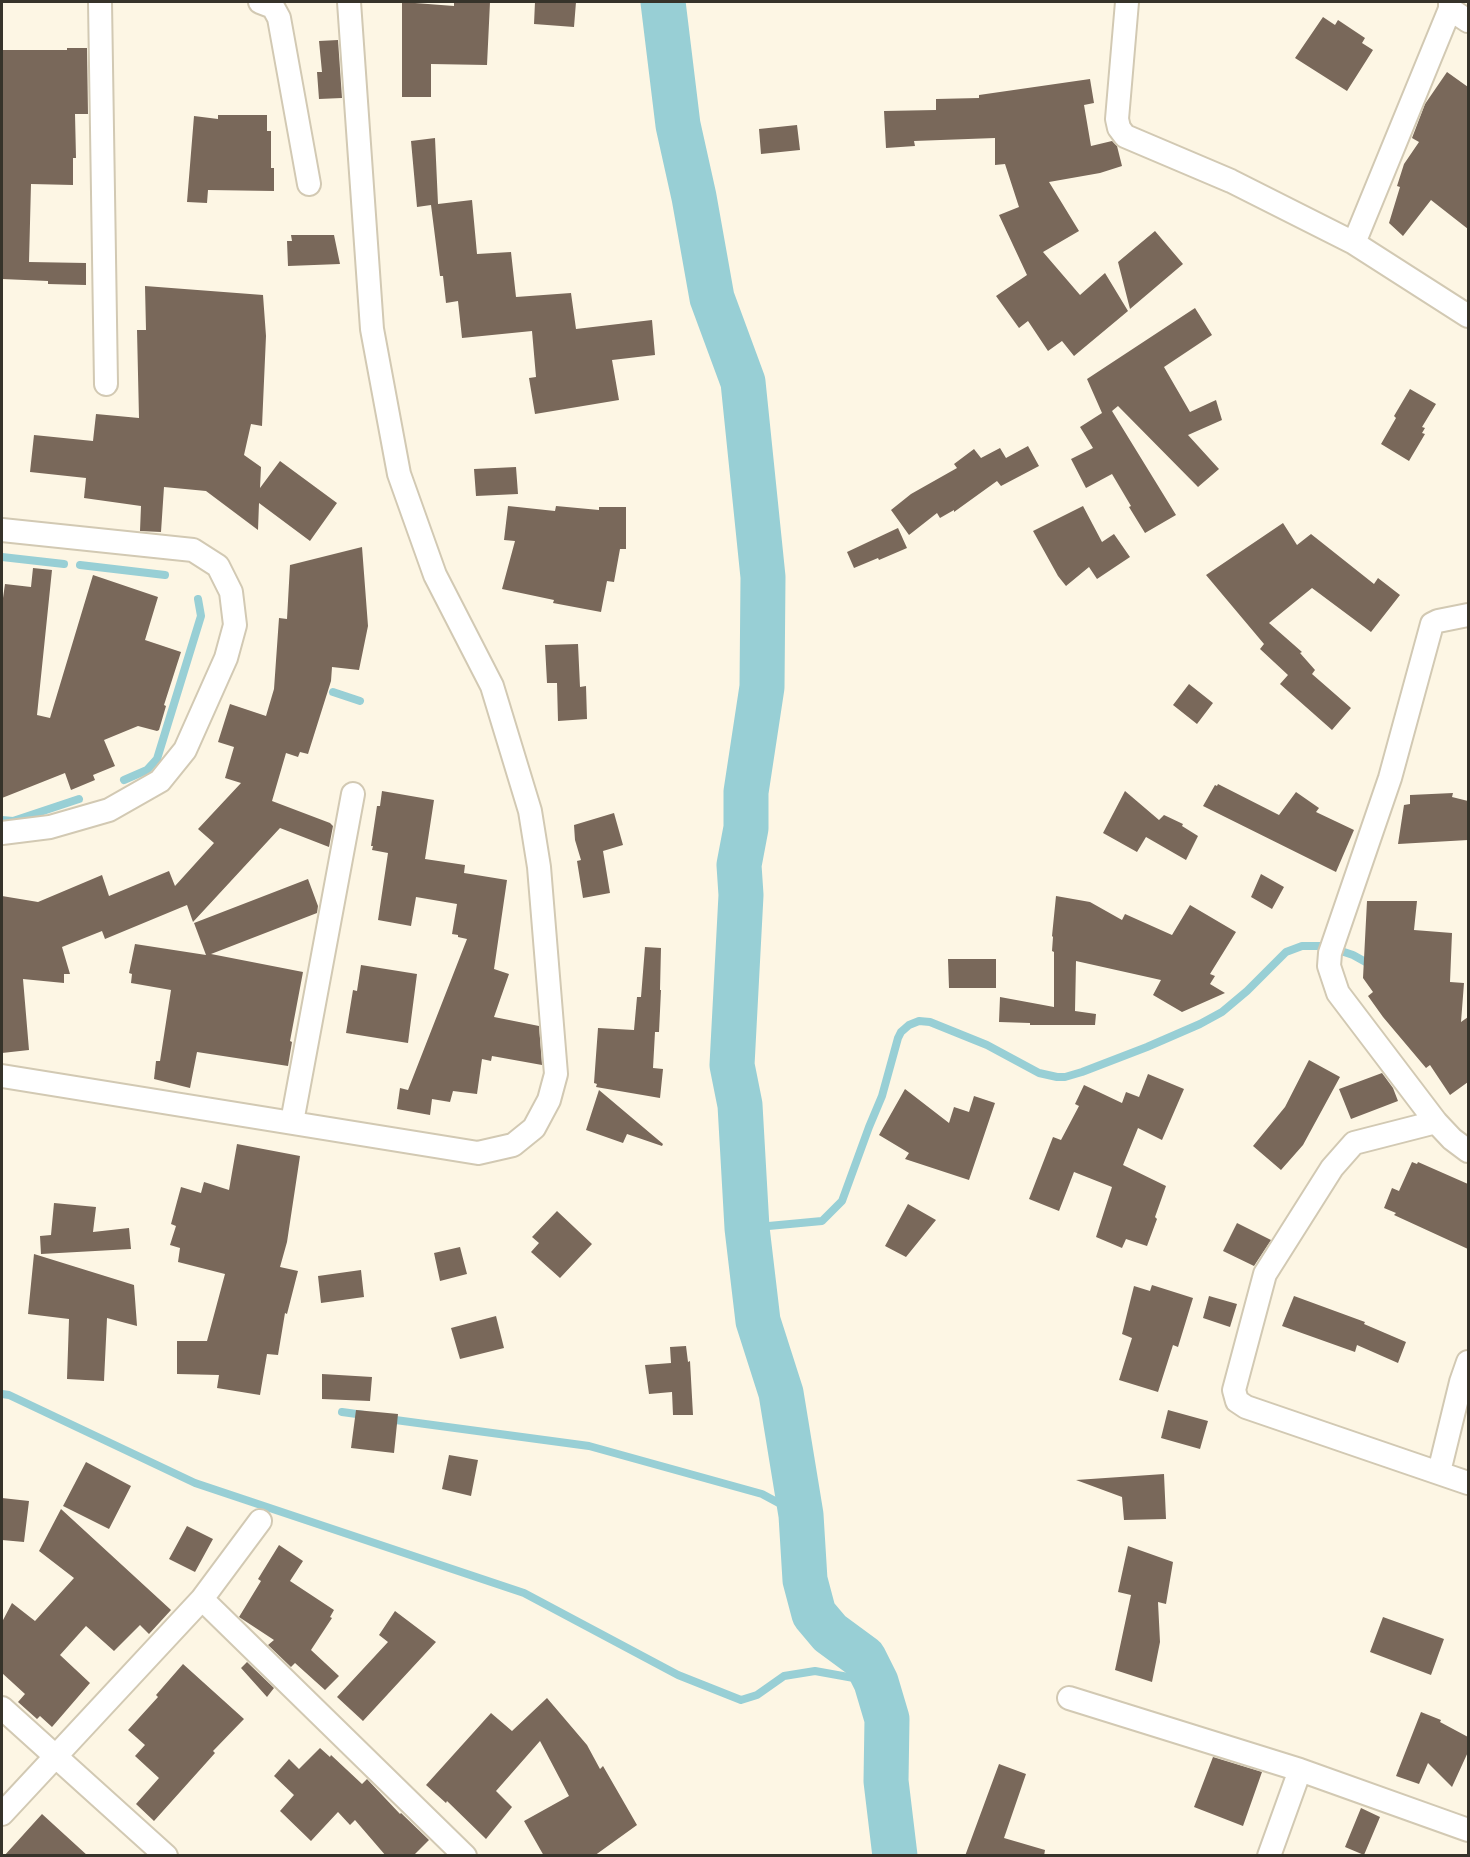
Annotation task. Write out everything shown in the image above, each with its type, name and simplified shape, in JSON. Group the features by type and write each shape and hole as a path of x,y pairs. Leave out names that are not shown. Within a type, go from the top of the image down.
{"street":[{"path":"100,2 106,384"},
{"path":"260,2 273,7 279,18 309,184"},
{"path":"2,1076 478,1153 513,1145 534,1128 549,1100 556,1074 539,867 530,811 492,686 435,575 399,474 372,329 349,2"},
{"path":"1127,2 1117,118 1119,128 1125,136 1231,181 1354,243 1468,316"},
{"path":"1354,243 1456,11"},
{"path":"2,530 193,550 218,566 231,592 235,625 226,658 185,750 160,781 110,810 51,827 2,832"},
{"path":"1468,615 1431,624 1390,778 1330,953 1329,966 1338,993 1436,1122 1452,1139 1468,1151"},
{"path":"292,1122 353,794"},
{"path":"1436,1122 1354,1143 1332,1168 1266,1274 1234,1390 1237,1401 1246,1407 1468,1483"},
{"path":"1439,1472 1468,1362"},
{"path":"2,1814 202,1599 260,1521"},
{"path":"202,1599 465,1856"},
{"path":"1070,1698 1300,1770 1468,1830"},
{"path":"2,1708 166,1856"},
{"path":"1269,1856 1300,1770"}],"building":[{"path":"402,2 454,6 454,2 490,2 487,65 431,64 431,97 402,97"},
{"path":"535,2 576,2 574,27 534,24"},
{"path":"1323,17 1335,25 1338,20 1365,38 1362,43 1373,50 1347,91 1295,58"},
{"path":"338,40 342,98 319,99 317,72 322,72 319,41"},
{"path":"67,48 87,48 88,114 75,114 76,158 73,158 73,185 31,184 29,262 86,263 86,285 2,279 2,50 67,50"},
{"path":"1447,72 1468,87 1468,229 1431,200 1403,236 1389,223 1400,187 1397,186 1404,164 1419,142 1412,138 1425,104"},
{"path":"1090,79 1094,103 1084,105 1091,146 1112,141 1117,146 1122,166 1100,173 1049,182 1079,231 1043,252 1080,295 1105,273 1128,311 1074,356 1062,341 1048,351 1028,321 1019,328 996,296 1027,275 999,215 1019,207 1005,164 995,165 995,138 914,141 915,146 886,148 884,111 936,110 936,99 979,98 979,95"},
{"path":"218,115 267,115 267,131 271,131 271,168 274,168 274,191 208,190 207,203 187,202 194,116 218,119"},
{"path":"797,125 800,150 761,154 759,129"},
{"path":"435,138 438,204 472,200 477,254 511,252 516,297 571,293 576,329 652,320 655,355 612,360 619,400 535,414 529,378 536,377 532,331 462,338 458,301 446,303 443,276 440,276 431,205 417,207 411,141"},
{"path":"1155,231 1183,264 1130,309 1118,262"},
{"path":"291,235 334,235 340,264 288,266 287,241 292,241"},
{"path":"145,286 263,295 266,336 262,426 251,424 244,455 261,467 260,488 280,461 337,503 310,541 259,503 258,530 206,491 164,487 161,532 140,531 141,506 84,498 86,478 30,472 34,435 93,441 96,414 139,418 137,330 146,330"},
{"path":"1195,308 1212,335 1164,367 1190,412 1216,400 1222,420 1188,435 1219,469 1198,487 1118,406 1112,411 1176,515 1145,533 1112,474 1086,488 1071,459 1093,448 1080,427 1102,413 1087,379"},
{"path":"1410,389 1436,404 1422,427 1425,428 1422,433 1425,434 1409,461 1381,444"},
{"path":"1028,446 1039,466 1001,486 997,481 954,512 954,510 940,518 937,513 909,535 891,510 911,494 957,468 954,464 974,449 981,458 1000,448 1006,458"},
{"path":"516,467 518,494 476,496 474,469"},
{"path":"508,506 555,511 556,506 599,510 599,507 626,507 626,549 620,549 614,582 607,581 601,612 553,603 554,600 502,589 515,541 504,540"},
{"path":"1083,506 1102,542 1114,534 1130,557 1097,579 1089,567 1066,586 1033,531"},
{"path":"1283,523 1297,545 1311,534 1374,584 1378,578 1400,595 1371,632 1312,588 1269,623 1302,652 1300,653 1315,670 1312,674 1351,708 1332,730 1280,684 1288,675 1260,649 1264,644 1206,575"},
{"path":"898,528 907,548 854,568 847,552"},
{"path":"362,547 368,626 359,670 332,667 331,681 308,754 300,752 298,757 286,753 272,801 330,823 333,826 329,847 280,828 193,922 187,905 105,939 102,931 62,947 70,974 64,974 64,983 23,979 29,1050 2,1053 2,896 38,902 102,875 109,896 169,871 175,886 214,843 198,829 241,783 225,778 234,747 218,742 230,704 266,716 274,689 279,618 287,619 290,565"},
{"path":"33,568 52,570 37,715 50,718 93,575 158,597 145,640 181,652 164,705 166,706 159,730 138,726 104,740 115,766 93,775 95,780 71,790 65,773 2,798 2,598 5,584 31,587"},
{"path":"578,644 580,687 586,686 587,719 558,721 557,683 547,683 545,645"},
{"path":"1189,684 1213,703 1197,724 1173,705"},
{"path":"1218,784 1279,815 1296,792 1319,808 1316,812 1354,830 1336,872 1203,806 1215,785"},
{"path":"382,791 434,800 425,859 465,865 464,873 507,880 494,969 509,974 494,1017 539,1026 542,1065 492,1056 491,1061 482,1059 477,1094 453,1091 450,1102 432,1099 430,1115 397,1109 400,1088 408,1090 467,939 452,934 457,904 416,897 411,926 378,920 388,853 372,850 373,846 371,846 377,806 380,806"},
{"path":"1125,791 1159,820 1164,815 1183,824 1182,826 1198,836 1186,860 1146,837 1137,852 1103,833"},
{"path":"1453,793 1452,797 1468,801 1468,840 1398,844 1404,805 1410,804 1410,795"},
{"path":"614,813 623,845 603,851 610,893 583,898 577,861 581,860 575,840 574,825"},
{"path":"1261,874 1284,887 1272,909 1251,897"},
{"path":"308,879 318,906 317,913 211,954 303,972 290,1041 292,1042 288,1066 197,1052 190,1088 154,1079 156,1061 160,1061 171,990 131,983 132,974 129,973 135,944 206,955 194,923"},
{"path":"1056,896 1090,902 1122,920 1125,914 1172,935 1190,905 1236,932 1210,974 1215,976 1210,984 1225,993 1182,1012 1153,995 1161,980 1076,961 1075,1011 1096,1014 1095,1025 1030,1025 1030,1023 999,1022 1000,997 1054,1007 1052,936"},
{"path":"1367,901 1417,901 1414,930 1452,933 1450,982 1464,983 1461,1022 1468,1017 1468,1082 1450,1095 1430,1065 1426,1068 1368,996 1373,992 1363,978"},
{"path":"645,947 661,948 659,1032 655,1032 653,1068 663,1069 660,1098 596,1087 597,1084 594,1083 598,1028 634,1030 637,997 641,997"},
{"path":"948,959 996,959 996,988 949,988"},
{"path":"361,965 417,974 408,1043 346,1033 353,990 357,991"},
{"path":"1309,1060 1340,1077 1303,1145 1281,1170 1253,1146 1285,1107"},
{"path":"1382,1073 1393,1088 1398,1101 1351,1119 1339,1089"},
{"path":"1148,1074 1184,1089 1162,1140 1138,1128 1123,1165 1166,1186 1147,1246 1126,1239 1122,1248 1096,1237 1112,1187 1074,1172 1059,1211 1029,1199 1053,1137 1061,1140 1079,1106 1075,1104 1084,1085 1122,1103 1126,1092 1139,1097"},
{"path":"905,1089 949,1123 954,1107 969,1112 974,1096 995,1103 969,1180 905,1159 909,1153 879,1135"},
{"path":"599,1090 663,1144 662,1146 627,1134 623,1143 586,1130"},
{"path":"237,1144 300,1156 287,1242 280,1267 298,1271 287,1314 285,1313 278,1355 267,1354 260,1395 217,1388 219,1375 177,1374 177,1341 207,1341 225,1274 178,1262 180,1248 170,1245 176,1226 171,1224 181,1187 201,1193 204,1182 229,1190"},
{"path":"1412,1162 1417,1164 1418,1162 1468,1184 1468,1249 1394,1215 1396,1213 1384,1208 1392,1188 1399,1191"},
{"path":"54,1203 96,1207 93,1232 129,1228 131,1249 41,1254 40,1236 51,1235"},
{"path":"908,1204 936,1220 906,1257 885,1246"},
{"path":"557,1211 592,1244 560,1278 531,1252 539,1243 532,1237"},
{"path":"1237,1223 1271,1240 1254,1266 1223,1251"},
{"path":"460,1247 467,1274 440,1281 434,1253"},
{"path":"34,1254 134,1285 137,1326 107,1318 104,1381 67,1379 69,1319 28,1314"},
{"path":"361,1270 364,1297 321,1303 318,1276"},
{"path":"1152,1285 1193,1298 1178,1347 1173,1345 1158,1392 1119,1380 1132,1338 1122,1334 1134,1286 1150,1291"},
{"path":"1209,1296 1237,1304 1230,1327 1203,1318"},
{"path":"1294,1296 1365,1322 1364,1324 1406,1342 1398,1363 1357,1345 1355,1352 1282,1326"},
{"path":"496,1316 504,1348 460,1359 451,1328"},
{"path":"686,1346 688,1362 690,1361 693,1415 673,1415 672,1392 649,1394 645,1365 671,1363 670,1347"},
{"path":"322,1374 372,1377 370,1401 322,1399"},
{"path":"356,1410 398,1414 394,1453 351,1448"},
{"path":"1168,1410 1208,1421 1200,1449 1161,1438"},
{"path":"449,1455 478,1460 471,1496 442,1489"},
{"path":"86,1462 131,1486 109,1529 63,1506"},
{"path":"1164,1474 1166,1519 1124,1520 1122,1497 1076,1480"},
{"path":"2,1498 29,1501 24,1542 2,1540"},
{"path":"61,1509 171,1610 149,1634 140,1625 114,1651 86,1626 60,1655 90,1683 52,1727 40,1716 37,1719 18,1702 25,1694 2,1673 2,1622 12,1603 35,1621 74,1578 39,1551"},
{"path":"187,1526 213,1539 195,1572 169,1559"},
{"path":"279,1545 303,1561 290,1581 334,1610 330,1617 332,1618 311,1650 339,1676 325,1690 295,1663 291,1667 268,1645 274,1640 239,1617 261,1581 258,1579"},
{"path":"1128,1546 1173,1562 1166,1604 1158,1602 1160,1642 1152,1682 1115,1670 1131,1595 1118,1592"},
{"path":"395,1611 436,1642 363,1721 337,1697 388,1642 379,1635"},
{"path":"1383,1617 1444,1639 1431,1675 1370,1652"},
{"path":"247,1662 274,1688 267,1697 241,1668"},
{"path":"183,1664 244,1719 213,1751 215,1753 154,1821 136,1804 159,1778 135,1756 145,1745 128,1730 158,1697 156,1695"},
{"path":"547,1698 587,1745 600,1769 603,1766 637,1825 594,1856 544,1856 524,1821 569,1796 540,1741 496,1791 512,1807 486,1839 447,1801 446,1803 426,1785 491,1713 512,1731"},
{"path":"1421,1712 1441,1720 1440,1722 1468,1737 1468,1752 1452,1787 1428,1763 1419,1784 1396,1776"},
{"path":"320,1748 330,1757 331,1755 362,1784 367,1779 400,1814 429,1840 413,1856 386,1856 355,1820 350,1825 338,1812 311,1841 280,1811 294,1795 274,1776 289,1759 299,1769"},
{"path":"1213,1757 1262,1772 1243,1826 1194,1807"},
{"path":"999,1764 1026,1774 1004,1838 1045,1850 1044,1856 965,1856"},
{"path":"1361,1808 1380,1817 1364,1855 1345,1847"},
{"path":"42,1814 88,1856 4,1856"}],"waterway":[{"path":"663,2 678,125 694,197 712,298 743,382 763,577 762,687 746,792 746,828 739,865 741,895 732,1065 740,1105 747,1228 758,1321 781,1393 801,1515 805,1580 814,1614 830,1633 864,1658 876,1682 887,1719 886,1781 895,1856"},
{"path":"2,557 64,564"},
{"path":"80,565 165,575"},
{"path":"124,780 147,770 157,759 201,616 198,599"},
{"path":"333,692 360,701"},
{"path":"2,820 13,821 79,799"},
{"path":"747,1228 822,1221 842,1201 882,1096 898,1038 909,1025 919,1021 930,1022 987,1045 1039,1073 1065,1077 1147,1047 1200,1024 1222,1012 1286,952 1302,946 1323,946"},
{"path":"1338,950 1371,965"},
{"path":"2,1394 9,1395 195,1483 524,1593 678,1675 741,1700 757,1695 784,1676 815,1671 876,1682"},
{"path":"342,1412 364,1415"},
{"path":"388,1419 589,1446 762,1494 801,1515"}]}
